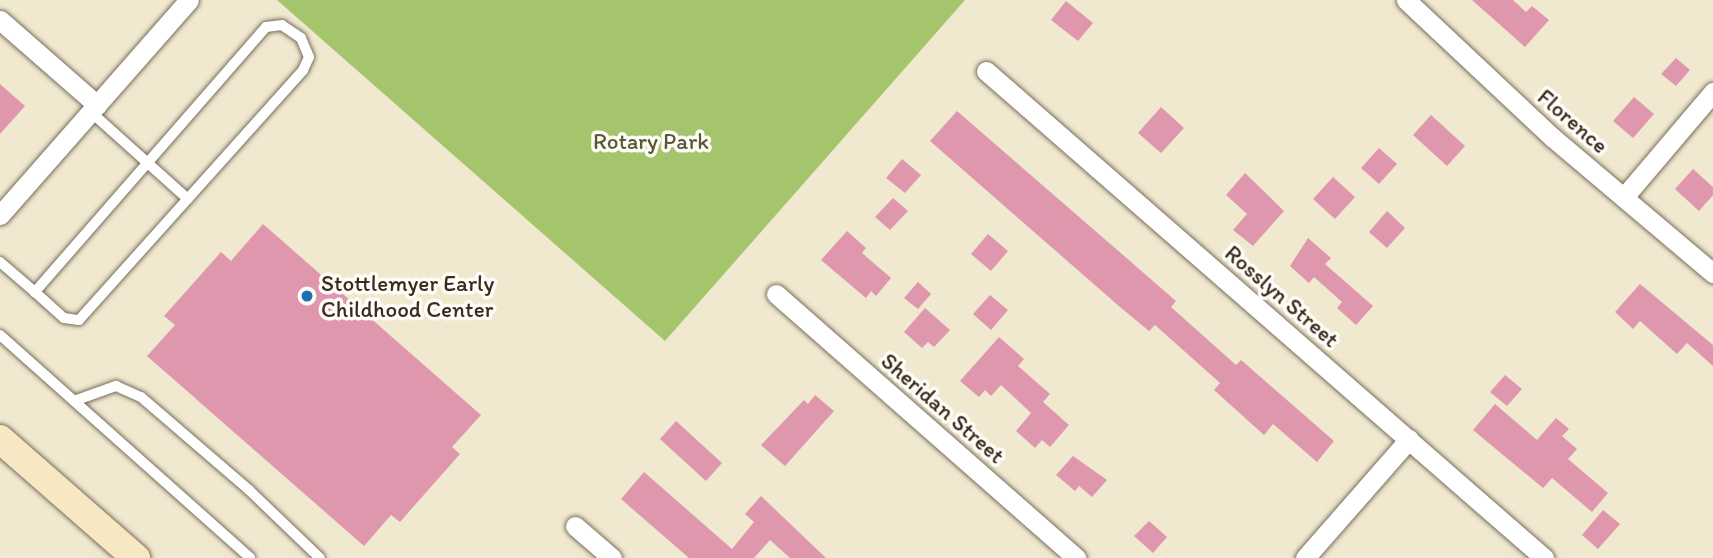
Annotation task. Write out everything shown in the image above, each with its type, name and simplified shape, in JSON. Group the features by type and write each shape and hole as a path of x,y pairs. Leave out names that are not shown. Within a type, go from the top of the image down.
{"street":[{"path":"0,215 189,0"},
{"name":"Florence","path":"1406,0 1497,87 1713,273"},
{"path":"0,20 94,108"},
{"name":"Rosslyn Street","path":"986,71 1544,558"},
{"path":"1624,197 1713,92"},
{"name":"Sheridan Street","path":"776,294 1077,558"},
{"path":"0,439 136,558"},
{"path":"1306,558 1409,439"},
{"path":"575,526 612,558"}],"lane":[{"path":"0,262 34,292 64,318 79,320 303,70 309,57 301,38 282,25 266,27 34,292"},
{"path":"94,108 188,199"},
{"path":"0,335 250,558"},
{"path":"74,401 116,386 141,397 250,489 320,558"}],"green space":[{"name":"Rotary Park","path":"277,0 965,0 665,341"}],"building":[{"path":"1472,0 1513,0 1526,12 1532,6 1549,20 1525,47"},
{"path":"1066,1 1093,23 1078,41 1051,20"},
{"path":"1676,58 1690,70 1676,86 1661,74"},
{"path":"0,84 25,106 0,134"},
{"path":"1634,97 1654,114 1633,138 1613,121"},
{"path":"1161,107 1184,128 1161,153 1138,133"},
{"path":"957,111 1176,301 1171,307 1236,365 1241,360 1334,441 1317,462 1273,424 1264,435 1214,390 1220,383 1155,325 1149,331 930,141"},
{"path":"1431,115 1465,146 1447,166 1413,135"},
{"path":"1379,148 1397,164 1379,184 1361,168"},
{"path":"902,159 921,175 905,193 886,178"},
{"path":"1693,169 1713,187 1713,195 1699,211 1675,189"},
{"path":"1245,173 1284,211 1253,246 1233,230 1247,214 1226,195"},
{"path":"1333,177 1355,197 1335,219 1313,199"},
{"path":"893,198 908,211 890,230 875,217"},
{"path":"1387,211 1405,228 1387,248 1369,232"},
{"path":"263,224 481,415 452,447 460,454 400,522 391,515 364,546 147,356 175,325 164,316 221,252 231,261"},
{"path":"847,231 866,248 862,253 891,278 876,296 871,291 866,298 821,260"},
{"path":"988,234 1008,251 991,271 971,254"},
{"path":"1308,238 1331,258 1325,264 1373,306 1356,325 1337,308 1342,302 1314,277 1309,283 1290,266"},
{"path":"918,282 931,294 918,309 904,298"},
{"path":"1640,284 1713,345 1713,366 1687,343 1677,354 1640,321 1633,329 1615,312"},
{"path":"990,295 1008,310 991,330 973,314"},
{"path":"925,308 950,330 934,347 928,342 922,348 904,332"},
{"path":"999,337 1024,359 1018,366 1050,394 1043,402 1069,425 1050,447 1042,440 1035,448 1016,431 1031,413 1001,385 991,396 985,390 979,397 960,381"},
{"path":"1505,375 1522,389 1507,406 1490,392"},
{"path":"815,395 834,411 785,466 761,445 804,400 808,404"},
{"path":"1495,404 1537,440 1556,418 1569,429 1562,436 1577,449 1568,459 1608,493 1592,512 1552,478 1543,488 1473,430"},
{"path":"676,421 722,463 706,481 660,439"},
{"path":"1073,456 1107,480 1092,497 1079,486 1075,491 1056,475"},
{"path":"644,472 732,549 754,522 745,514 761,496 826,558 790,558 770,540 754,558 689,558 621,499"},
{"path":"1603,510 1620,524 1598,549 1582,535"},
{"path":"1149,521 1167,537 1153,553 1134,536"}],"place":[{"name":"Stottlemyer Early Childhood Center","path":"307,296"}]}
